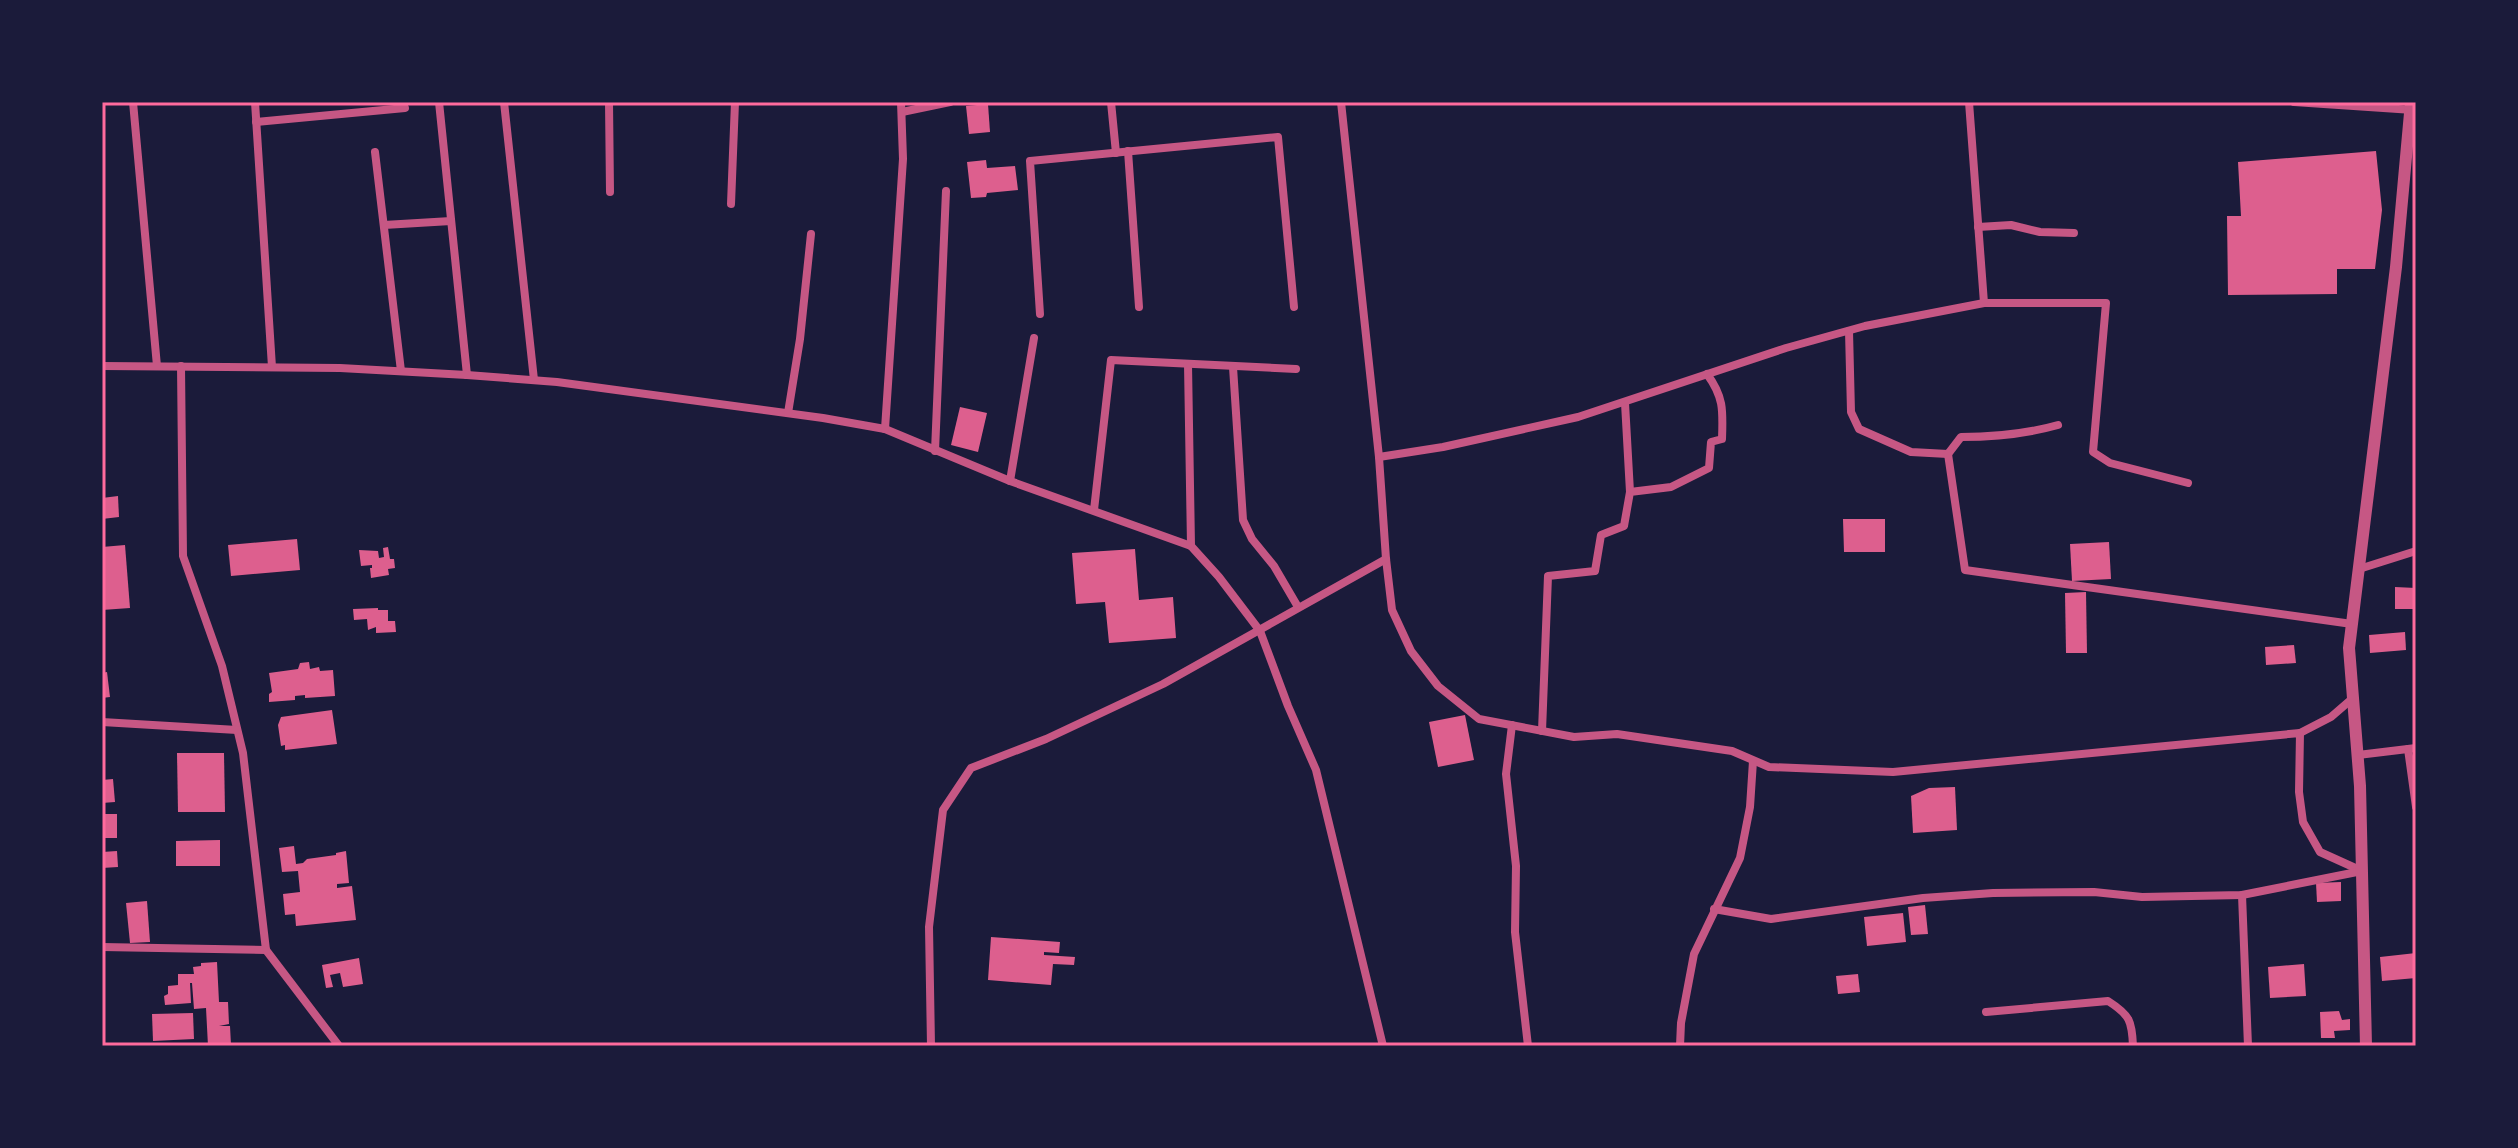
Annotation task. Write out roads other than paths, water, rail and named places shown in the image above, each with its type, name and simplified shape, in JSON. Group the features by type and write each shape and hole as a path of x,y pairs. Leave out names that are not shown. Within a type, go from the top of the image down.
{"street":[{"path":"133,102 157,366"},
{"path":"255,102 272,367"},
{"path":"439,102 467,375"},
{"path":"504,102 534,380"},
{"path":"609,102 610,192"},
{"path":"731,204 735,102"},
{"path":"885,429 903,159 901,102"},
{"path":"902,112 950,102"},
{"path":"1111,102 1116,153"},
{"path":"1341,102 1392,610 1411,651 1438,686 1479,719 1574,737 1617,734 1732,751 1769,767 1893,772 2300,733 2331,717 2353,698"},
{"path":"1969,102 1984,303"},
{"path":"2294,102 2412,107 2396,267 2349,648 2358,755 2366,1046"},
{"path":"256,122 405,108"},
{"path":"1040,314 1030,161 1278,137 1294,307"},
{"path":"1128,151 1139,307"},
{"path":"375,152 401,371"},
{"path":"935,451 946,191"},
{"path":"384,225 451,221"},
{"path":"1978,227 2011,225 2040,232 2074,233"},
{"path":"788,413 800,339 811,234"},
{"path":"1379,457 1578,417 1786,348 1849,331 1984,303 2106,303 2093,452 2110,463 2188,483"},
{"path":"1849,331 1851,412 1859,429 1911,452 1948,454"},
{"path":"1010,481 1034,338"},
{"path":"1094,510 1111,360 1296,369"},
{"path":"1188,364 1191,546"},
{"path":"102,366 401,371 534,380 788,413 885,429 1010,481 1191,546 1260,631 1316,770 1383,1046"},
{"path":"181,366 183,556 222,666 243,753 266,950 339,1046"},
{"path":"1233,367 1243,520 1252,539 1274,566 1298,607"},
{"path":"1630,492 1671,487 1709,468 1711,442 1722,439 1723,409 1719,389 1707,374"},
{"path":"1542,731 1548,576 1595,571 1601,535 1624,526 1630,492 1625,403"},
{"path":"2058,425 2003,436 1961,437 1948,454 1965,570 2352,624"},
{"path":"2359,569 2416,551"},
{"path":"931,1046 929,927 943,810 971,768 1046,739 1150,690 1386,559"},
{"path":"102,722 237,730"},
{"path":"1512,725 1506,774 1516,866 1515,932 1528,1046"},
{"path":"2300,733 2299,792 2303,822 2320,852 2362,871"},
{"path":"2358,755 2412,748 2416,807"},
{"path":"1680,1046 1681,1023 1694,954 1740,858 1750,807 1753,761"},
{"path":"1714,909 1771,919 1910,899 1993,893 2094,892 2142,897 2242,895 2362,871"},
{"path":"2242,895 2248,1046"},
{"path":"102,947 266,950"},
{"path":"1986,1012 2108,1001 2122,1010 2132,1024 2133,1046"}]}
